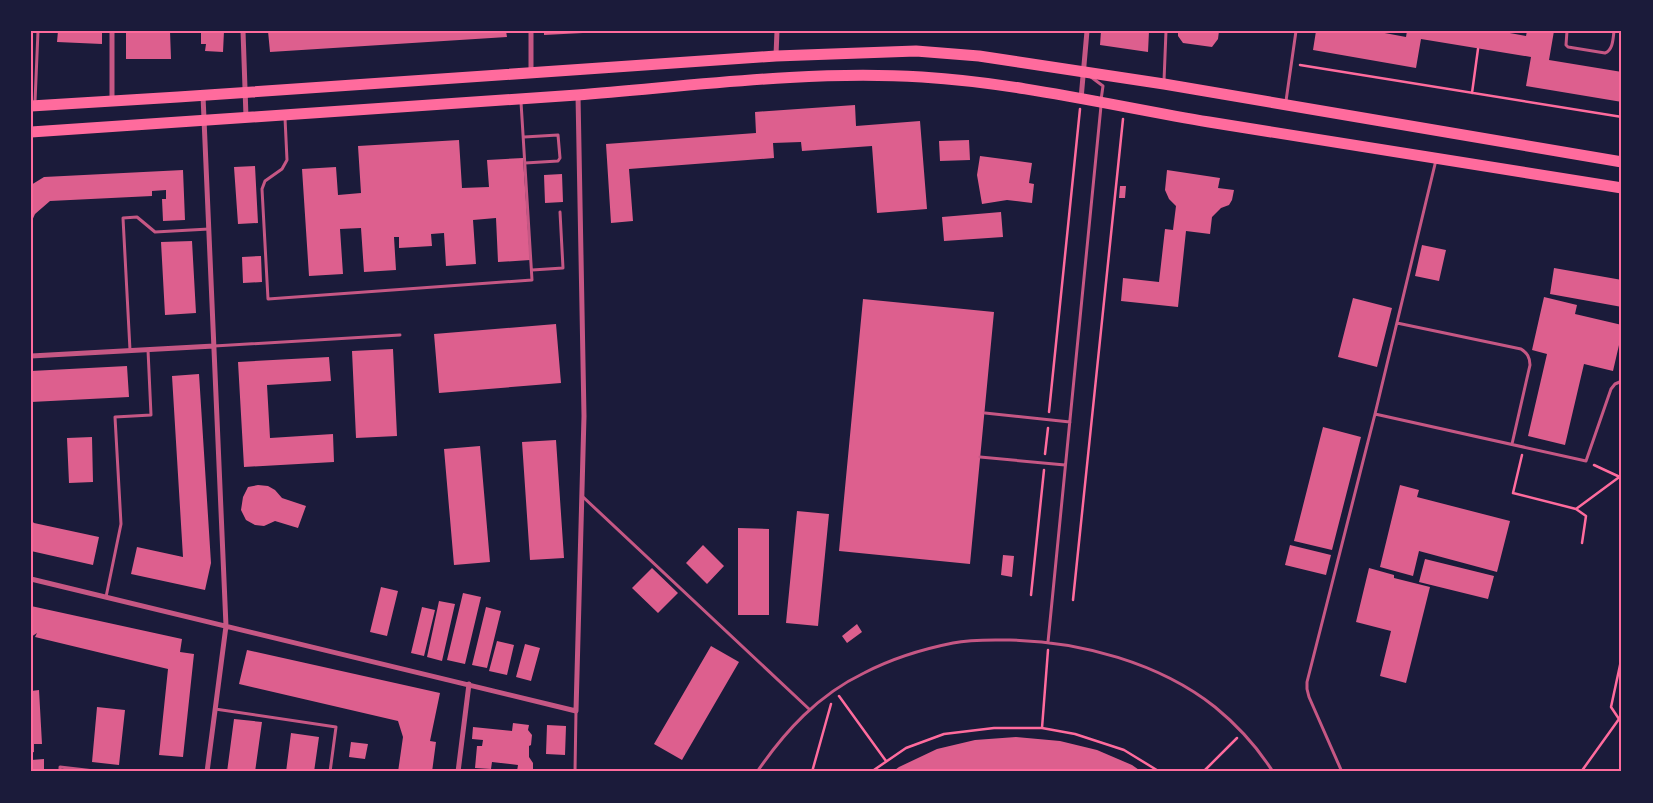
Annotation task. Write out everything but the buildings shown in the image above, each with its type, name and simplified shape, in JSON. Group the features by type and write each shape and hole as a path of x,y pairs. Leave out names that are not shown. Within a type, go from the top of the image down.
{"main road":[{"path":"33,105 203,96 776,56 887,51 938,52 979,56 1164,84 1622,162"},
{"path":"31,132 578,95 776,78 888,76 956,80 1021,88 1081,105 1436,157 1622,188"}],"street":[{"path":"112,31 112,101"},
{"path":"244,31 246,118"},
{"path":"531,31 532,72"},
{"path":"776,56 777,31"},
{"path":"1081,105 1087,31"},
{"path":"31,579 576,711 584,416 578,95"},
{"path":"203,96 226,626 206,772"},
{"path":"31,356 214,346"},
{"path":"458,772 469,684"}],"lane":[{"path":"33,105 38,31"},
{"path":"1164,84 1166,31"},
{"path":"1286,104 1296,31"},
{"path":"1568,31 1566,44 1568,47 1606,53 1611,49 1614,31"},
{"path":"1048,642 1103,86 1084,72"},
{"path":"285,115 287,160 282,169 268,177 262,189 268,299 532,280 521,98"},
{"path":"524,136 558,135 560,158 558,161 525,163"},
{"path":"1342,772 1309,697 1307,682 1375,414 1436,157"},
{"path":"532,270 563,268 560,212"},
{"path":"130,350 123,218 137,217 155,232 209,229"},
{"path":"1397,323 1521,349 1526,352 1530,365 1512,444"},
{"path":"214,346 400,335"},
{"path":"106,597 121,524 115,417 151,415 148,350"},
{"path":"1375,414 1586,461 1611,388 1622,381"},
{"path":"985,413 1070,422"},
{"path":"980,456 1065,465"},
{"path":"582,496 809,709"},
{"path":"757,772 777,744 809,709 834,690 883,664 910,654 954,643 982,640 1048,642 1076,647 1110,656 1152,671 1184,687 1215,707 1242,733 1265,759 1273,772"},
{"path":"215,709 336,727 330,772"},
{"path":"575,772 576,711"},
{"path":"60,772 60,767 104,772"}],"path":[{"path":"1472,93 1478,49"},
{"path":"1292,64 1622,117"},
{"path":"1031,595 1081,105 1100,108 1123,118 1074,600"},
{"path":"1524,447 1513,493 1576,509 1586,516 1582,543"},
{"path":"1586,461 1621,477"},
{"path":"1576,509 1621,477"},
{"path":"1042,728 1048,642"},
{"path":"1581,772 1620,720 1611,707 1622,656"},
{"path":"834,690 886,761"},
{"path":"812,772 834,690"},
{"path":"871,772 906,748 944,734 994,728 1042,728 1075,734 1124,750 1160,772"},
{"path":"1203,772 1242,733"}]}
